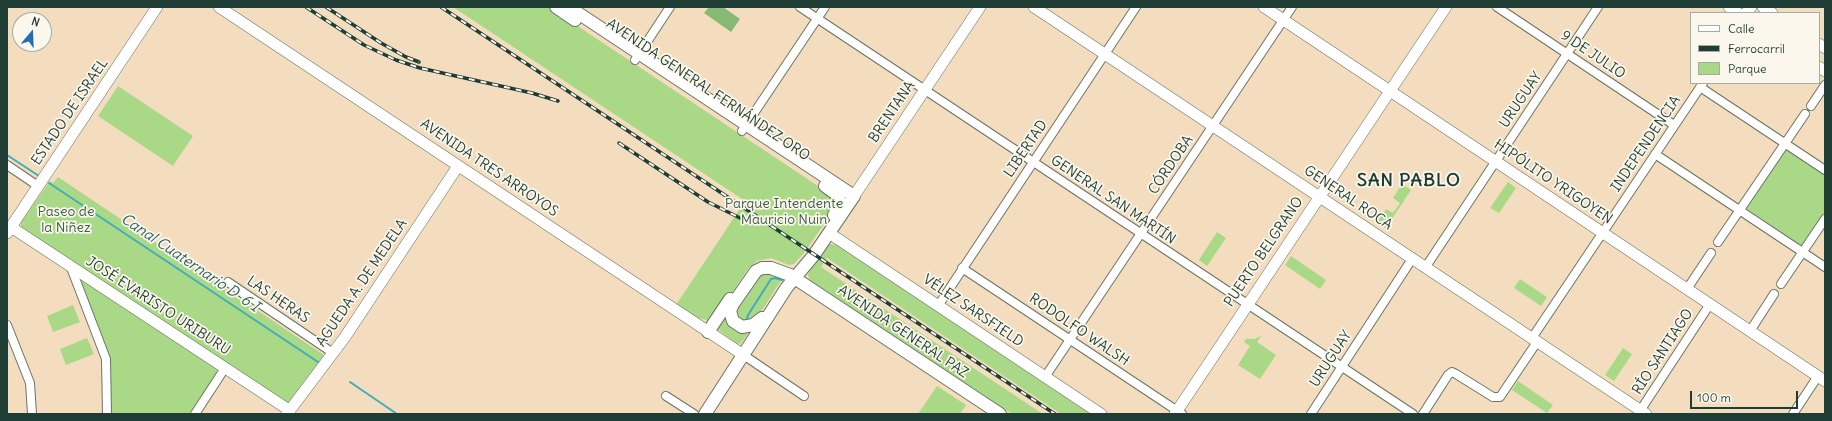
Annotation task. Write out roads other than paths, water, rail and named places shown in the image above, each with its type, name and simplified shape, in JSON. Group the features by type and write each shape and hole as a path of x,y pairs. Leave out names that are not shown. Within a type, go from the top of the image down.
{"main road":[{"name":"AVENIDA GENERAL FERNÁNDEZ ORO","path":"556,7 637,57 848,199"},
{"name":"AVENIDA GENERAL FERNÁNDEZ ORO","path":"569,7 637,57"},
{"name":"AVENIDA GENERAL FERNÁNDEZ ORO","path":"744,128 777,154 793,160 848,199"},
{"name":"BRENTANA","path":"792,276 814,255 829,233 848,199"},
{"path":"742,354 745,344 762,318 836,212 848,199"},
{"path":"708,332 754,266 764,262 775,262 784,266 792,276"},
{"path":"762,318 751,326 742,327 733,321 730,311 733,304 758,270 771,268 792,276"},
{"path":"705,414 742,354 751,345 792,276"},
{"name":"AVENIDA GENERAL PAZ","path":"792,276 1000,414"}],"street":[{"name":"ESTADO DE ISRAEL","path":"9,230 157,7"},
{"name":"AVENIDA TRES ARROYOS","path":"220,7 742,354"},
{"path":"637,57 670,7"},
{"name":"GENERAL SAN MARTÍN","path":"800,7 1412,414"},
{"path":"744,128 825,7"},
{"name":"BRENTANA","path":"848,199 980,7"},
{"name":"GENERAL ROCA","path":"1034,7 1535,340 1641,413"},
{"name":"LIBERTAD","path":"938,306 1136,7"},
{"name":"HIPÓLITO YRIGOYEN","path":"1264,7 1822,379"},
{"name":"CÓRDOBA","path":"1045,377 1292,7"},
{"name":"PUERTO BELGRANO","path":"1178,413 1248,304 1446,7"},
{"name":"9 DE JULIO","path":"1497,7 1674,125"},
{"name":"URUGUAY","path":"1425,268 1598,7"},
{"path":"1738,12 1751,7"},
{"path":"1701,85 1825,170"},
{"name":"INDEPENDENCIA","path":"1423,414 1448,375 1452,372 1493,397 1500,397 1603,233 1701,85"},
{"path":"1811,106 1825,85"},
{"path":"1718,242 1805,114"},
{"path":"1655,154 1825,267"},
{"path":"7,165 38,186"},
{"name":"AGUEDA A. DE MEDELA","path":"288,412 333,353 458,166"},
{"path":"1781,284 1825,219"},
{"name":"JOSÉ EVARISTO URIBURU","path":"9,230 70,266 225,368 288,412"},
{"name":"VÉLEZ SARSFIELD","path":"829,233 1101,414"},
{"path":"1687,289 1711,253"},
{"name":"URUGUAY","path":"1310,414 1412,259"},
{"path":"70,266 106,359 108,414"},
{"name":"RODOLFO WALSH","path":"962,268 1178,413"},
{"name":"LAS HERAS","path":"228,282 333,353"},
{"path":"1750,331 1774,294"},
{"name":"RÍO SANTIAGO","path":"1641,413 1710,304"},
{"path":"7,325 30,383 32,414"},
{"path":"742,354 804,396"},
{"path":"195,414 225,368"},
{"path":"1793,414 1822,379"},
{"path":"666,396 694,414"}],"waterway":[{"name":"Canal Cuaternario D-6 I","path":"7,155 39,176"},
{"name":"Canal Cuaternario D-6 I","path":"49,183 318,362"},
{"path":"749,320 747,319 748,315 771,279 775,278 782,280"},
{"name":"Canal Cuaternario D-6 I","path":"350,382 397,414"}],"railway":[{"path":"306,7 364,45 396,60 420,68 532,93 558,101"},
{"path":"326,7 381,43 406,57 419,62"},
{"path":"441,7 1055,414"},
{"path":"619,143 708,202 742,219"}],"district":[{"name":"SAN PABLO","path":"1409,181"}],"park label":[{"name":"Parque Intendente Mauricio Nuin","path":"784,212"},
{"name":"Paseo de la Niñez","path":"66,220"}]}
